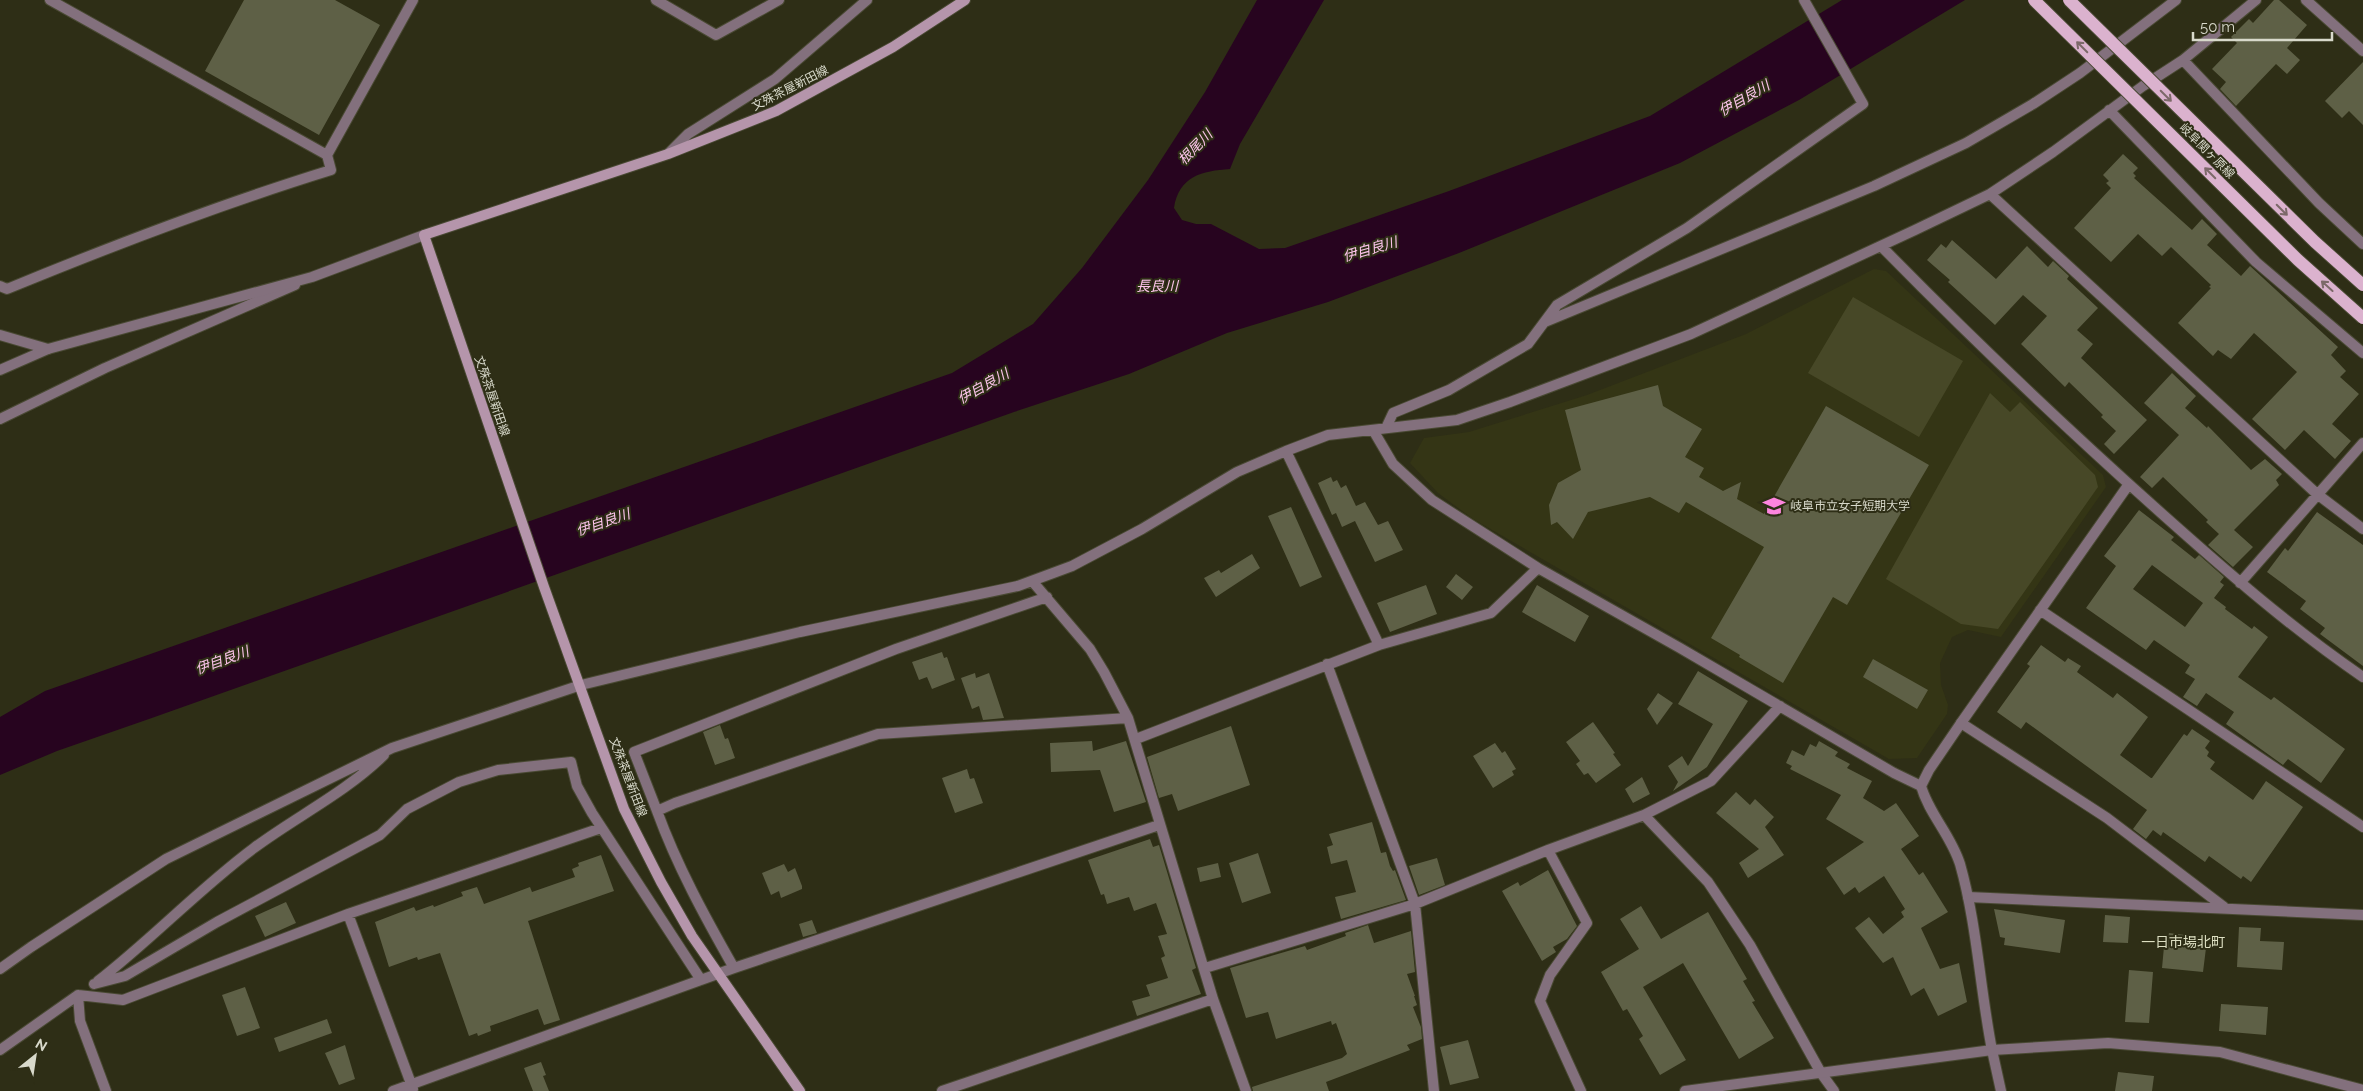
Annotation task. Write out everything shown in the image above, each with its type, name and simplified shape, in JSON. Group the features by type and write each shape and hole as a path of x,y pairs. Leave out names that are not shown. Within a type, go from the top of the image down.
{"main road":[{"name":"文殊茶屋新田線","path":"800,1091 692,936 661,882 624,809 424,235 668,154 776,111 893,48 965,0"},
{"name":"岐阜関ヶ原線","path":"2034,0 2298,260 2363,318"},
{"name":"岐阜関ヶ原線","path":"2069,0 2308,235 2363,285"}],"street":[{"path":"50,0 327,155"},
{"path":"0,286 7,289 120,243 265,190 331,170 327,155 414,0"},
{"path":"656,0 716,35 779,0"},
{"path":"668,154 688,134 775,79 867,0"},
{"path":"1386,428 1394,414 1449,390 1528,344 1557,305 1687,228 1863,104 1804,0"},
{"path":"1545,322 1874,186 1966,143 2033,104 2080,73 2176,0"},
{"path":"0,970 31,947 166,859 392,748 581,684 800,632 1033,582 1072,566 1142,529 1237,472 1328,435 1457,420 1692,334 1990,194 2183,60 2256,0"},
{"path":"2306,0 2363,51"},
{"path":"2183,60 2320,203 2363,244"},
{"path":"2109,110 2256,262 2363,352"},
{"path":"1990,194 2317,494 2363,529"},
{"path":"0,419 105,368 312,277 424,235"},
{"path":"1881,246 1974,340 2129,484 2240,583 2363,677"},
{"path":"0,370 48,349 312,277"},
{"path":"0,335 48,349"},
{"path":"1373,430 1393,464 1432,500 1538,568 1894,773 1921,786"},
{"path":"2240,583 2363,443"},
{"path":"1286,451 1379,645"},
{"path":"2001,1091 1992,1050 1968,897 1959,863 1948,836 1925,799 1921,786 1928,770 2129,484"},
{"path":"1136,739 1379,645 1491,613 1538,568"},
{"path":"1033,582 1090,650 1128,718 1136,739 1159,825 1205,968 1213,999 1246,1091"},
{"path":"734,968 684,875 634,752 896,649 1047,597"},
{"path":"2040,610 2363,827"},
{"path":"1327,664 1415,904 1434,1091"},
{"path":"1205,968 1415,904 1548,850 1644,815 1711,781 1780,706"},
{"path":"657,811 675,803 878,734 1128,718"},
{"path":"1961,723 2107,818 2224,907 2220,908"},
{"path":"0,1050 94,984 134,953 254,848 361,778 392,748"},
{"path":"94,984 125,976 217,922 380,835 407,809 459,782 490,772 571,762 577,786 601,828 701,980"},
{"path":"1644,815 1708,882 1750,945 1834,1091"},
{"path":"393,1091 412,1088 718,973 1159,825"},
{"path":"78,994 124,1000 348,914 601,828"},
{"path":"1548,850 1587,923 1550,975 1540,1001 1581,1091"},
{"path":"1968,897 2363,915"},
{"path":"348,914 412,1088"},
{"path":"78,994 80,1021 106,1091"},
{"path":"942,1091 1213,999"},
{"path":"1685,1091 1992,1050 2108,1043 2220,1052 2363,1090"}],"shaded area":[{"name":"岐阜市立女子短期大学","path":"1874,269 1886,271 2103,475 2106,487 2001,637 1968,630 1952,637 1940,663 1941,685 1948,705 1947,714 1917,758 1889,759 1473,519 1438,493 1410,463 1424,438 1469,432 1587,395 1746,334"}],"green space":[{"path":"1853,297 1963,361 1919,437 1808,373"},
{"path":"1990,393 2010,412 2020,402 2095,475 2098,487 1998,629 1961,624 1886,579"}],"water":[{"name":"長良川","path":"1257,0 1324,0 1240,144 1230,169 1210,171 1193,177 1181,189 1174,208 1182,220 1196,224 1211,224 1259,249 1285,248 1449,191 1650,116 1842,0 1965,0 1799,100 1680,163 1459,253 1328,302 1227,333 1129,374 1014,412 57,751 0,775 0,717 45,691 952,373 1033,324 1082,268 1148,180 1205,92"}],"building":[{"path":"244,0 335,0 380,25 319,135 205,71"},
{"path":"2274,0 2279,0 2307,25 2287,48 2300,60 2287,74 2276,64 2236,106 2220,89 2226,82 2212,69 2237,43 2231,37 2249,19 2253,23"},
{"path":"2363,62 2363,125 2349,111 2342,118 2325,101"},
{"path":"2123,154 2138,168 2133,173 2136,176 2134,178 2192,230 2202,219 2217,234 2207,245 2241,276 2250,266 2338,347 2331,355 2346,371 2340,377 2359,394 2332,424 2351,441 2335,459 2304,430 2285,450 2252,419 2297,372 2254,333 2231,359 2218,350 2213,356 2178,323 2211,288 2209,287 2211,285 2171,247 2162,256 2138,234 2111,262 2074,228 2111,188 2106,183 2109,181 2103,175"},
{"path":"1952,240 1996,279 2027,246 2048,267 2053,261 2069,276 2067,279 2098,308 2077,330 2093,344 2081,358 2147,420 2114,454 2104,444 2116,431 2101,417 2103,415 2069,382 2065,387 2021,344 2047,316 2023,295 1995,325 1927,260 1941,244 1946,248"},
{"path":"2172,373 2196,396 2185,408 2207,428 2208,426 2251,470 2265,459 2282,474 2276,480 2279,485 2234,530 2253,547 2233,567 2208,545 2219,534 2206,522 2208,520 2163,477 2152,488 2140,477 2179,435 2144,403"},
{"path":"1658,385 1663,406 1702,429 1685,457 1704,468 1699,477 1723,491 1741,482 1737,499 1764,514 1826,406 1929,465 1847,605 1833,597 1783,683 1711,638 1764,547 1686,502 1679,513 1650,497 1588,512 1573,539 1557,522 1551,525 1549,505 1558,483 1581,470 1565,410"},
{"path":"1331,477 1333,482 1337,480 1341,488 1346,485 1356,506 1365,502 1378,525 1388,521 1403,550 1375,562 1355,521 1342,527 1336,513 1332,515 1318,483"},
{"path":"1291,507 1322,577 1300,587 1268,516"},
{"path":"2139,510 2174,537 2171,540 2195,559 2199,555 2224,577 2220,582 2224,585 2214,598 2226,607 2225,609 2252,629 2254,626 2268,637 2238,677 2271,700 2274,697 2345,749 2321,783 2288,759 2283,765 2226,724 2234,712 2206,693 2197,706 2183,697 2195,679 2185,673 2190,665 2154,640 2146,650 2086,608 2116,566 2104,556","holes":["2152,565 2203,603 2185,627 2133,589"]},
{"path":"2317,512 2363,545 2363,666 2320,634 2325,628 2300,609 2306,601 2267,572 2285,548 2288,551"},
{"path":"1252,554 1260,568 1216,597 1204,578 1219,570 1221,573"},
{"path":"1456,574 1473,587 1462,600 1446,587"},
{"path":"1426,585 1437,614 1390,632 1377,603"},
{"path":"1537,585 1589,616 1575,642 1522,612"},
{"path":"2041,645 2065,662 2068,658 2081,666 2077,672 2113,698 2117,693 2148,717 2120,755 2151,778 2184,734 2187,736 2192,729 2210,741 2205,748 2209,752 2207,756 2215,762 2210,769 2253,800 2266,781 2303,807 2251,882 2243,876 2241,879 2209,856 2205,862 2163,832 2161,836 2153,830 2146,839 2133,829 2147,810 2026,722 2021,729 1997,712 2030,666 2027,664"},
{"path":"942,652 944,658 947,657 955,680 932,689 927,677 919,680 912,662"},
{"path":"1873,659 1928,690 1917,709 1863,677"},
{"path":"1698,671 1748,701 1707,767 1673,791 1678,782 1668,766 1682,756 1688,766 1713,724 1678,704"},
{"path":"975,673 976,678 989,673 1004,718 983,720 979,706 972,709 961,678"},
{"path":"1658,693 1673,703 1657,725 1647,709"},
{"path":"1593,722 1615,753 1613,754 1621,765 1596,783 1588,773 1584,775 1576,764 1580,761 1566,742"},
{"path":"720,725 725,739 728,738 735,758 715,765 703,732"},
{"path":"1231,726 1250,785 1178,811 1172,794 1159,798 1147,757"},
{"path":"1092,741 1093,751 1126,741 1146,802 1114,812 1100,770 1051,772 1050,743"},
{"path":"1819,741 1838,752 1835,756 1850,764 1847,768 1872,781 1863,798 1884,811 1896,803 1919,836 1901,849 1919,875 1923,872 1948,912 1921,928 1940,969 1959,963 1967,1002 1938,1016 1924,988 1911,996 1893,957 1883,963 1855,928 1869,917 1883,934 1904,917 1901,912 1905,909 1884,876 1859,893 1855,887 1844,895 1826,868 1864,842 1826,819 1841,795 1790,769 1792,766 1786,763 1792,750 1804,756 1810,744 1816,747"},
{"path":"1495,743 1502,753 1505,751 1516,769 1512,771 1514,775 1493,788 1473,756"},
{"path":"967,769 970,779 974,778 983,803 955,813 942,778"},
{"path":"1642,777 1650,794 1633,803 1625,789"},
{"path":"1736,792 1750,805 1755,799 1774,817 1765,827 1784,855 1748,878 1739,863 1759,849 1716,813"},
{"path":"1372,822 1381,853 1386,852 1390,866 1393,871 1395,870 1406,900 1341,919 1335,897 1356,892 1347,860 1331,864 1327,847 1333,845 1329,834"},
{"path":"1150,839 1153,847 1159,845 1196,968 1192,970 1201,994 1137,1016 1132,1001 1150,996 1146,985 1168,978 1161,958 1165,956 1158,936 1167,934 1156,903 1134,911 1129,897 1107,904 1104,894 1101,895 1088,860"},
{"path":"1258,853 1271,893 1242,903 1229,863"},
{"path":"601,855 614,891 528,921 560,1020 544,1025 538,1009 490,1026 491,1031 478,1036 477,1033 469,1036 440,953 418,960 417,957 389,967 375,922 414,907 416,911 433,905 434,907 463,896 461,892 477,887 484,904 530,887 532,892 575,877 572,869 579,866 578,863"},
{"path":"1437,858 1445,885 1419,895 1409,866"},
{"path":"1218,863 1221,877 1200,882 1197,868"},
{"path":"784,864 788,872 795,868 802,889 781,898 779,891 771,895 762,873"},
{"path":"1548,870 1577,926 1567,939 1553,947 1556,952 1542,961 1502,891 1518,882 1520,886"},
{"path":"286,902 296,923 265,937 255,916"},
{"path":"1641,906 1661,939 1708,912 1747,979 1743,981 1755,1001 1752,1002 1774,1038 1739,1059 1683,963 1643,987 1686,1060 1660,1075 1639,1039 1643,1036 1627,1009 1623,1011 1601,972 1639,949 1620,919"},
{"path":"1994,909 2065,920 2060,953 2004,945 2005,938 2000,937"},
{"path":"2105,915 2130,917 2128,943 2103,942"},
{"path":"812,920 817,933 803,937 799,924"},
{"path":"1368,925 1374,943 1411,931 1415,972 1407,974 1415,996 1417,1005 1413,1007 1421,1027 1422,1039 1407,1045 1410,1050 1326,1082 1329,1091 1253,1091 1252,1087 1342,1058 1347,1054 1336,1023 1332,1025 1331,1021 1276,1039 1268,1012 1246,1018 1230,968 1305,946 1307,950 1346,936 1345,933"},
{"path":"2239,927 2261,928 2260,941 2284,942 2282,970 2237,967"},
{"path":"2169,933 2201,937 2200,939 2207,940 2203,972 2162,968 2165,936 2168,937"},
{"path":"2129,970 2153,972 2149,1023 2125,1022"},
{"path":"245,987 260,1028 237,1036 222,995"},
{"path":"2221,1004 2268,1007 2266,1035 2219,1031"},
{"path":"327,1019 332,1033 279,1052 274,1038"},
{"path":"1468,1040 1479,1078 1450,1085 1440,1047"},
{"path":"345,1045 355,1079 339,1085 325,1053"},
{"path":"541,1062 546,1075 543,1076 549,1091 533,1091 524,1068"},
{"path":"2118,1072 2154,1076 2152,1091 2115,1091"}],"place":[{"name":"岐阜市立女子短期大学","path":"1774,506"}],"district":[{"name":"一日市場北町","path":"2183,942"}],"water label":[{"name":"伊自良川","path":"1744,98"},
{"name":"根尾川","path":"1195,147"},
{"name":"伊自良川","path":"1370,249"},
{"name":"伊自良川","path":"983,386"},
{"name":"伊自良川","path":"603,522"},
{"name":"伊自良川","path":"222,660"}]}
